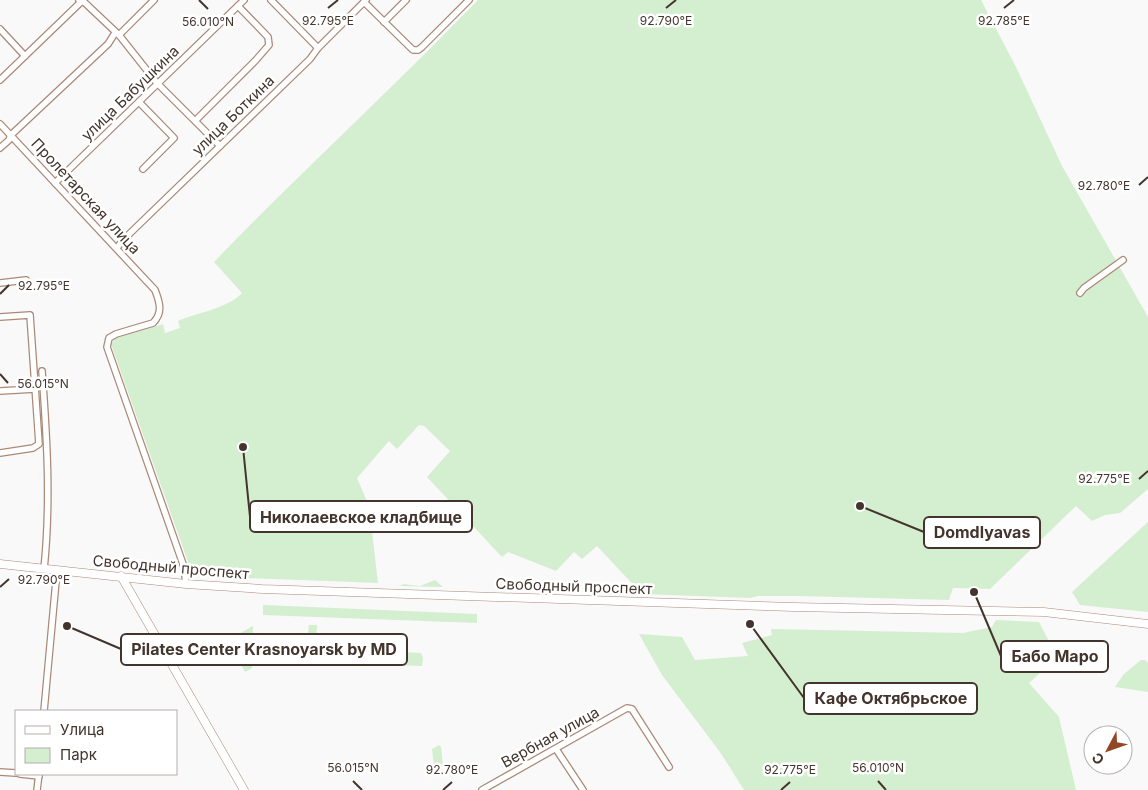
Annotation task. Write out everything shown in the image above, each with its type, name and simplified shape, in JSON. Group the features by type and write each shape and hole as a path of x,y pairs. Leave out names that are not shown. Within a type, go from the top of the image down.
{"main road":[{"name":"Свободный проспект","path":"0,564 186,584 305,591 1044,612 1148,624"},
{"path":"121,576 244,790"}],"street":[{"path":"0,148 9,140 11,135 154,0"},
{"name":"улица Бабушкина","path":"55,183 244,0"},
{"path":"271,0 318,48"},
{"path":"384,22 406,0"},
{"path":"365,1 413,50 418,50 469,0"},
{"path":"0,80 82,1 117,34 157,83 220,146"},
{"name":"улица Боткина","path":"117,248 122,240 310,59 318,48 365,1"},
{"path":"196,120 269,45 268,38 238,6"},
{"path":"0,29 25,56"},
{"path":"138,102 174,138 143,169"},
{"name":"Пролетарская улица","path":"0,124 153,286 160,305 157,319 153,323 116,334 109,338 107,347 184,567 186,584"},
{"path":"1080,293 1084,288 1123,260"},
{"path":"0,283 26,280"},
{"path":"0,316 30,314 39,444 33,448 0,453"},
{"path":"42,371 48,461 48,537 44,569"},
{"path":"0,391 35,388"},
{"path":"44,710 57,570"},
{"name":"Вербная улица","path":"482,790 516,769 556,749 627,708 632,709 669,767"},
{"path":"556,749 583,790"},
{"path":"0,772 15,774"},
{"path":"38,790 39,775"}],"green space":[{"path":"478,0 981,0 1017,69 1062,166 1148,317 1148,489 1120,513 1105,515 1092,521 1076,506 990,589 953,588 949,600 799,596 758,596 750,598 642,594 597,546 582,559 574,552 556,571 508,552 502,557 427,477 450,451 424,426 419,425 397,449 389,441 357,478 369,506 378,583 193,576 111,344 116,338 163,324 165,333 180,328 178,321 229,303 242,293 214,262"},
{"path":"1148,522 1148,612 1080,605 1072,592"},
{"path":"435,580 443,587 399,586 404,584 420,586"},
{"path":"263,605 477,614 477,623 263,615"},
{"path":"996,620 1039,622 1049,641 1039,674 1029,683 1059,717 1076,790 744,790 720,752 662,675 639,634 682,637 695,660 748,656 742,643 772,635 771,629 963,633 992,627"},
{"path":"309,625 317,625 316,646 325,647 324,662 305,661"},
{"path":"253,626 252,668 245,672 228,640"},
{"path":"369,650 421,653 423,658 422,666 392,665 384,658 369,657"},
{"path":"1141,660 1145,660 1148,663 1148,692 1115,687 1124,674"},
{"path":"439,745 441,747 443,765 438,769 434,767 432,749"}],"place":[{"name":"Николаевское кладбище","path":"243,447"},
{"name":"Domdlyavas","path":"860,506"},
{"name":"Бабо Маро","path":"974,592"},
{"name":"Кафе Октябрьское","path":"750,624"},
{"name":"Pilates Center Krasnoyarsk by MD","path":"67,626"}]}
